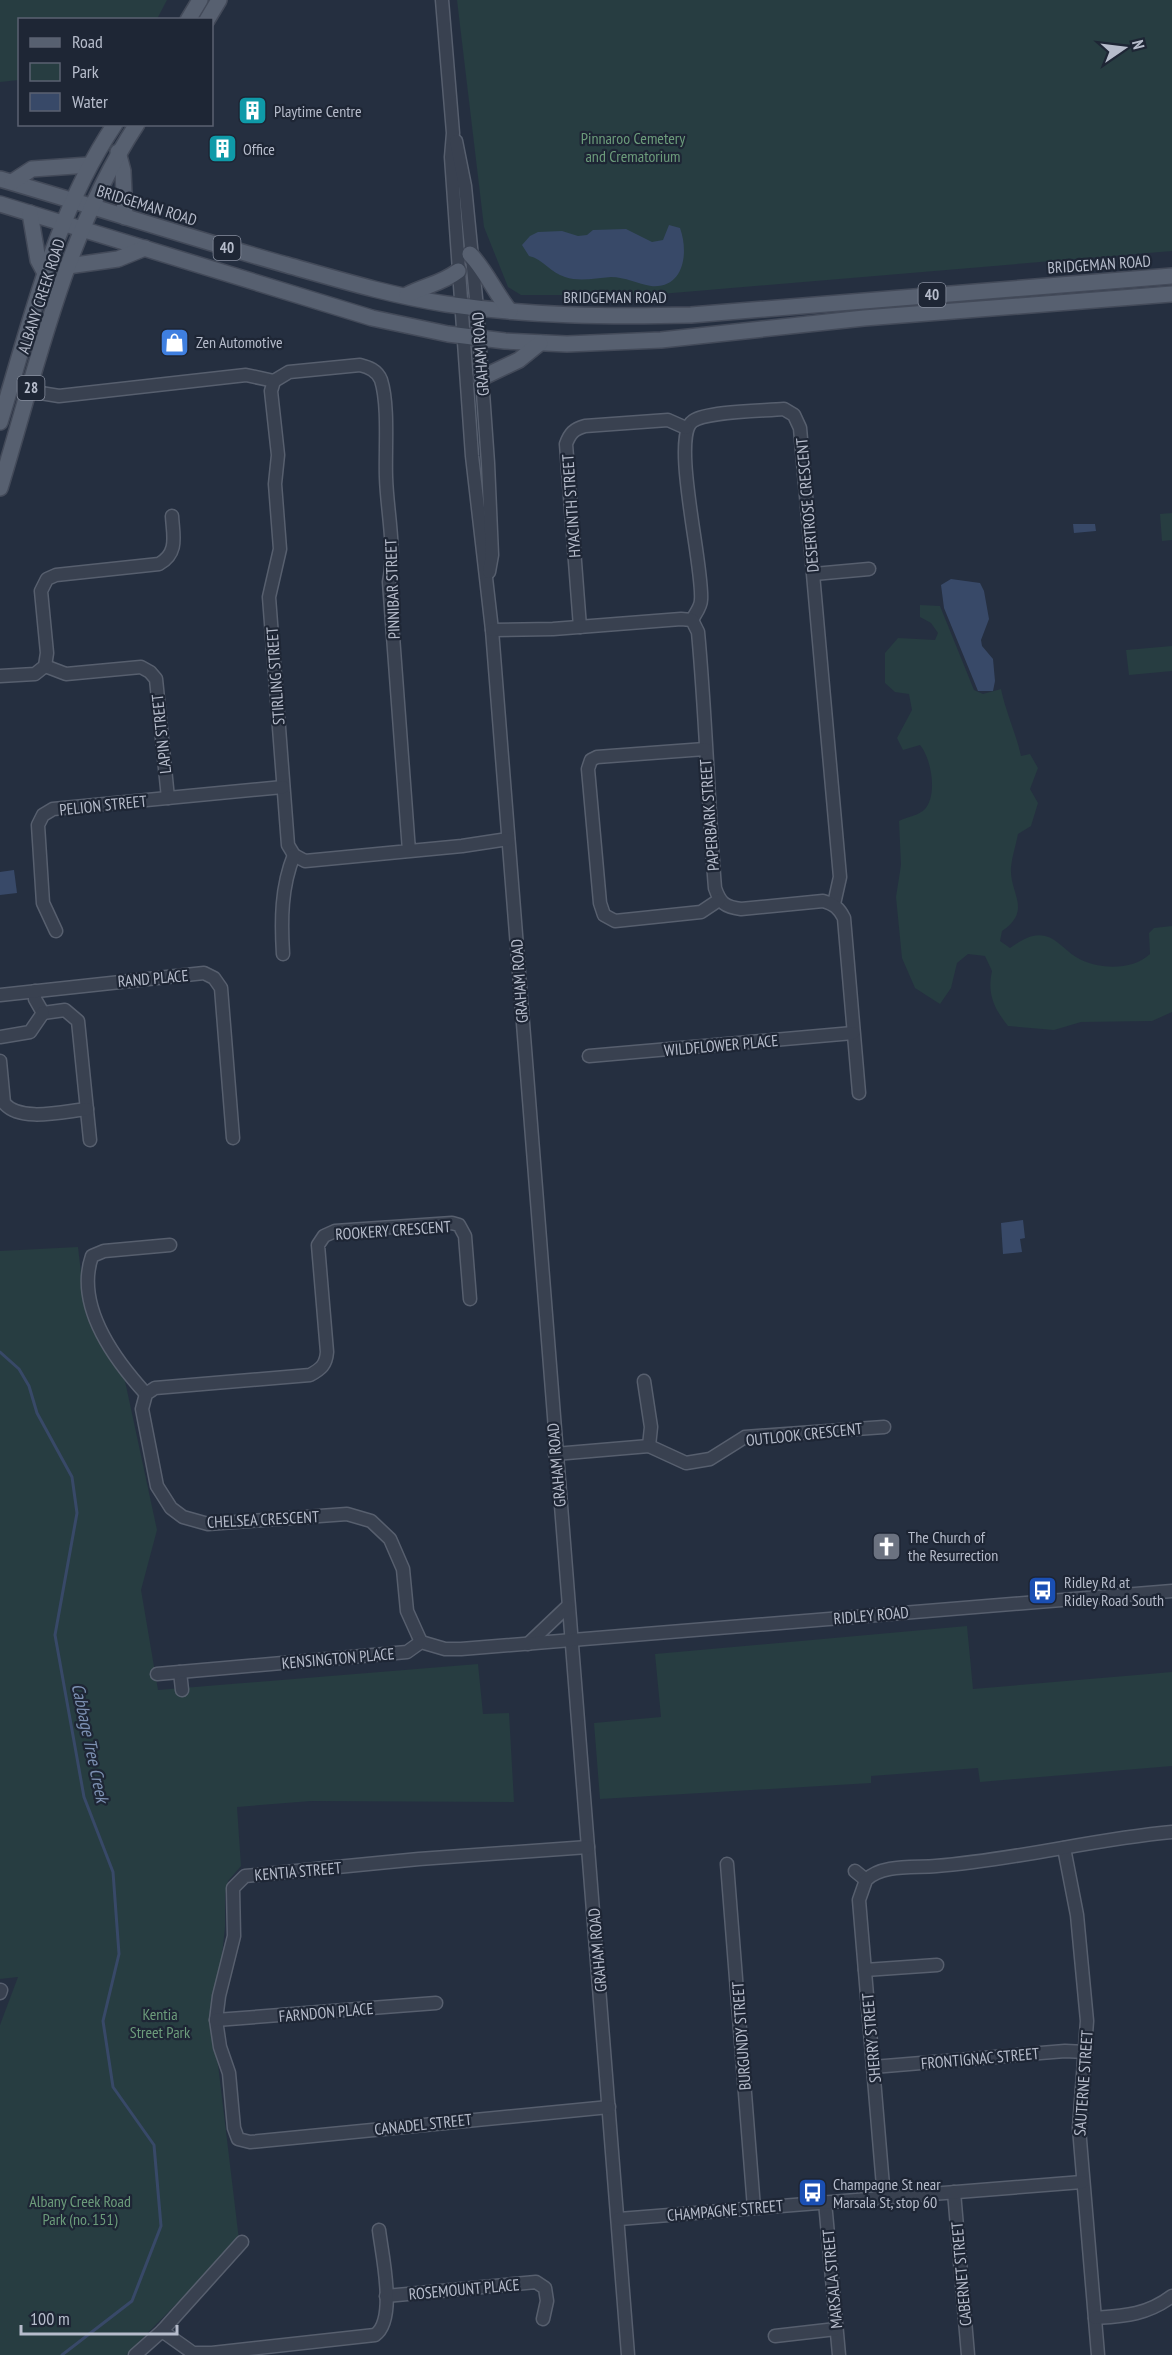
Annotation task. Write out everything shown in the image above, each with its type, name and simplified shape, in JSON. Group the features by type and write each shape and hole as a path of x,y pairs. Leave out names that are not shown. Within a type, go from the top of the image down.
{"main road":[{"path":"189,18 200,0"},
{"path":"208,18 219,0"},
{"name":"ALBANY CREEK ROAD","path":"0,422 72,200 89,165 114,126"},
{"name":"ALBANY CREEK ROAD","path":"0,488 81,228 118,152 136,126"},
{"path":"118,152 123,171 125,217"},
{"path":"6,181 32,169 89,165"},
{"name":"40","path":"6,181 72,200"},
{"name":"BRIDGEMAN ROAD","path":"72,200 329,277 406,295 469,307 582,316 691,315 1172,276"},
{"name":"40","path":"0,204 361,315 471,337 540,343 604,343 694,337 854,319 1172,294"},
{"path":"30,213 38,260 46,275"},
{"path":"68,266 118,259 145,248"},
{"path":"470,254 484,269 498,296 510,311"},
{"path":"406,295 424,286 447,279 458,271"},
{"path":"691,315 694,337"},
{"path":"481,378 519,360 540,343"}],"street":[{"name":"GRAHAM ROAD","path":"442,0 453,133 465,186 470,254 473,468 482,556 488,576 555,1454 619,2219 628,2355"},
{"name":"GRAHAM ROAD","path":"453,133 451,157 458,271 469,307"},
{"name":"GRAHAM ROAD","path":"471,337 481,378 492,555 488,576"},
{"name":"PINNIBAR STREET","path":"274,381 289,372 360,365 370,368 381,380 388,450 386,476 393,562 389,582 409,851"},
{"path":"10,388 29,393 69,395 246,375 274,381"},
{"name":"STIRLING STREET","path":"274,381 271,391 278,455 275,484 280,549 269,597 288,844 294,855"},
{"name":"DESERTROSE CRESCENT","path":"687,428 701,416 784,409 794,415 800,428 840,878 834,904"},
{"name":"HYACINTH STREET","path":"580,627 566,444 569,435 575,428 585,426 668,420 687,428"},
{"path":"492,630 692,620 701,601 694,523 688,498 684,438 687,428"},
{"path":"0,676 35,674 45,666 47,653 41,591 46,579 56,575 159,564 169,559 174,549 172,516"},
{"path":"814,574 869,569"},
{"name":"PAPERBARK STREET","path":"692,620 698,632 707,730 705,749 715,888 719,900"},
{"name":"LAPIN STREET","path":"45,666 66,674 141,667 150,672 156,679 168,798"},
{"path":"705,749 597,757 591,760 588,769 600,903 604,915 615,921 701,912 719,900 727,907 741,909 823,901 834,904 844,918 858,1093"},
{"name":"PELION STREET","path":"56,931 43,903 38,825 43,815 53,809 283,787"},
{"path":"283,954 281,922 283,899 288,870 294,855 305,861 508,838"},
{"name":"RAND PLACE","path":"0,995 204,974 214,978 221,988 233,1138"},
{"path":"35,990 35,999 43,1013"},
{"path":"0,1037 30,1032 43,1013 65,1010 78,1021 90,1140"},
{"name":"WILDFLOWER PLACE","path":"589,1056 853,1033"},
{"path":"0,1061 2,1097 8,1107 21,1113 87,1109"},
{"name":"ROOKERY CRESCENT","path":"146,1394 155,1388 310,1375 320,1370 326,1362 327,1352 318,1245 324,1236 335,1231 452,1223 459,1225 465,1236 470,1299"},
{"path":"146,1394 133,1379 97,1323 91,1309 89,1266 93,1256 104,1251 170,1245"},
{"path":"644,1381 651,1427 649,1446"},
{"name":"CHELSEA CRESCENT","path":"146,1394 142,1409 157,1486 171,1508 183,1517 208,1524 348,1514 370,1521 390,1539 399,1559 403,1569 407,1611 421,1642"},
{"name":"OUTLOOK CRESCENT","path":"555,1454 649,1446 686,1463 710,1459 745,1437 884,1427"},
{"name":"RIDLEY ROAD","path":"570,1640 1172,1591"},
{"path":"528,1644 568,1606"},
{"path":"421,1642 445,1649 461,1649 570,1640"},
{"name":"KENSINGTON PLACE","path":"157,1674 407,1652 421,1642"},
{"path":"180,1672 182,1690"},
{"path":"855,1870 866,1880 885,1870 981,1863 1113,1838 1172,1832"},
{"name":"KENTIA STREET","path":"238,2139 234,2128 229,2073 220,2047 216,2020 219,1996 234,1936 233,1888 245,1876 419,1859 588,1847"},
{"name":"SAUTERNE STREET","path":"1064,1848 1080,1939 1087,2021 1078,2128 1098,2355"},
{"name":"BURGUNDY STREET","path":"728,1864 754,2208"},
{"name":"SHERRY STREET","path":"866,1880 859,1900 884,2198"},
{"path":"865,1970 937,1965"},
{"name":"FARNDON PLACE","path":"216,2020 436,2003"},
{"name":"FRONTIGNAC STREET","path":"873,2067 1065,2050 1086,2052"},
{"name":"CANADEL STREET","path":"238,2139 250,2142 609,2107"},
{"name":"CHAMPAGNE STREET","path":"619,2219 1082,2181"},
{"name":"CABERNET STREET","path":"954,2192 968,2355"},
{"name":"MARSALA STREET","path":"825,2202 839,2355"},
{"path":"162,2331 193,2353 212,2354 367,2337 381,2331 385,2323 386,2296 379,2230"},
{"path":"135,2355 162,2331 242,2242"},
{"name":"ROSEMOUNT PLACE","path":"386,2296 536,2283 545,2288 548,2301 543,2319"},
{"path":"1095,2318 1135,2315 1149,2311 1172,2296"},
{"path":"775,2336 836,2329"}],"green space":[{"path":"0,0 167,0 158,18 18,18 18,80 0,82"},
{"name":"Pinnaroo Cemetery and Crematorium","path":"457,0 1172,0 1172,251 649,295 521,295 508,287 484,227"},
{"path":"1172,513 1172,540 1162,541 1160,514"},
{"path":"920,605 940,606 974,690 983,694 1001,689 1021,756 1030,754 1038,768 1030,789 1038,803 1031,826 1018,834 1012,863 1011,876 1018,908 1016,916 1002,931 1000,941 1010,948 1022,940 1040,935 1045,936 1084,961 1114,967 1143,960 1150,954 1149,933 1154,928 1172,926 1172,1012 1152,1021 1081,1022 1054,1030 1008,1026 999,1013 991,994 992,971 985,956 968,954 957,963 951,988 940,1004 915,988 902,958 896,897 901,865 899,821 925,809 932,786 930,767 920,745 903,750 897,738 912,710 909,694 895,692 885,683 885,653 898,638 935,640 938,633 931,623 920,617"},
{"path":"1172,646 1172,671 1129,675 1126,650"},
{"path":"78,1247 86,1315 125,1381 157,1530 141,1590 158,1690 478,1664 483,1714 509,1713 514,1802 311,1801 237,1807 241,1866 228,1881 225,1894 225,1927 214,2031 239,2240 126,2355 0,2355 0,2025 18,1977 0,1979 0,1251"},
{"path":"967,1626 973,1689 1172,1672 1172,1766 980,1782 978,1768 871,1776 871,1783 600,1799 594,1723 661,1717 655,1654"}],"water":[{"path":"669,225 680,228 684,248 683,258 677,276 671,282 662,285 651,286 616,277 582,279 565,277 529,256 522,245 530,236 538,232 562,231 578,236 587,235 593,230 626,229 652,242 663,240"},
{"path":"1073,524 1095,524 1096,531 1074,533"},
{"path":"951,579 980,583 984,591 989,619 981,640 982,646 993,659 995,681 993,691 978,691 944,608 941,585"},
{"path":"14,870 17,893 0,895 0,872"},
{"path":"1023,1220 1025,1238 1020,1239 1022,1252 1003,1254 1001,1223"}],"waterway":[{"name":"Cabbage Tree Creek","path":"0,1352 19,1369 29,1386 37,1413 72,1477 77,1513 55,1635 84,1797 113,1872 119,1954 103,2021 113,2087 154,2145 161,2226 132,2301 62,2355"}],"place":[{"name":"Playtime Centre","path":"253,111"},
{"name":"Office","path":"222,149"},
{"name":"Zen Automotive","path":"175,342"},
{"name":"The Church of the Resurrection","path":"887,1546"},
{"name":"Ridley Rd at Ridley Road South","path":"1043,1591"},
{"name":"Champagne St near Marsala St, stop 60","path":"812,2193"}],"park label":[{"name":"Kentia Street Park","path":"160,2023"},
{"name":"Albany Creek Road Park (no. 151)","path":"80,2210"}]}
